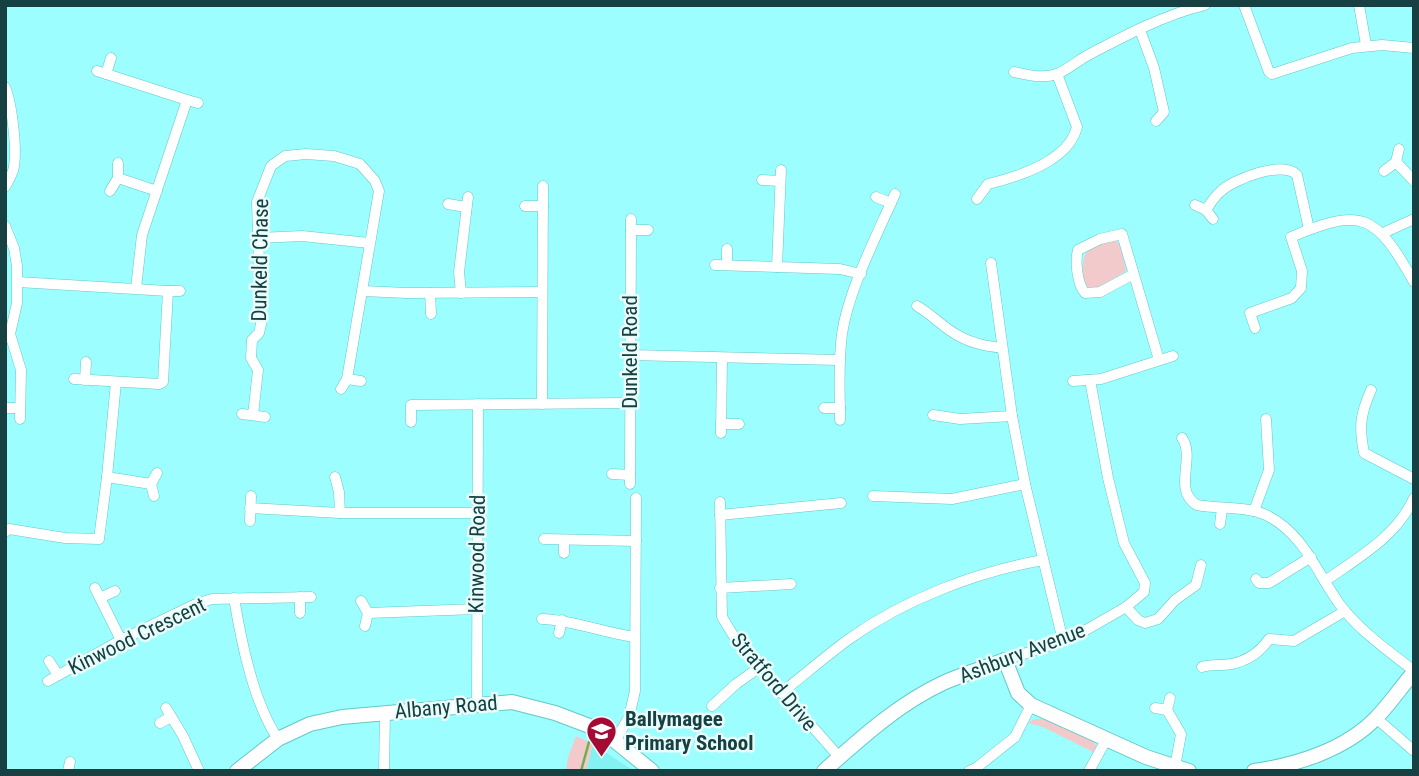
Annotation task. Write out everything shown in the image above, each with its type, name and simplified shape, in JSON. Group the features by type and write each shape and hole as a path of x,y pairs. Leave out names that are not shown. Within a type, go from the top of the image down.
{"street":[{"path":"1014,72 1043,77 1056,74 1140,30 1184,10 1205,5"},
{"path":"1244,5 1272,74 1352,48 1397,45 1414,48"},
{"path":"1359,5 1366,46"},
{"path":"1140,30 1154,68 1164,112 1156,121"},
{"path":"111,58 101,72 198,103"},
{"path":"977,199 988,184 1013,178 1057,156 1075,132 1077,127 1056,74"},
{"path":"5,87 11,102 9,131 13,165 5,187"},
{"path":"136,288 142,235 187,100"},
{"path":"1384,171 1396,162 1399,149"},
{"name":"Dunkeld Chase","path":"253,415 258,370 251,358 252,340 259,333 261,324 257,202 271,166 285,156 334,156 360,164 379,191 347,379 341,389"},
{"path":"1396,162 1414,181"},
{"path":"110,191 118,178 118,163"},
{"path":"777,267 781,170"},
{"path":"1206,210 1219,192 1235,181 1246,176 1290,170 1297,175 1309,229"},
{"path":"118,178 157,191"},
{"path":"762,180 780,181"},
{"path":"541,404 544,186"},
{"path":"840,420 839,360 842,331 893,199 876,197"},
{"path":"448,204 467,202 459,272 461,293"},
{"path":"525,205 543,206"},
{"path":"1195,205 1206,210 1213,219"},
{"path":"1255,328 1250,313 1292,298 1301,288 1302,271 1291,237 1309,229 1352,218 1364,220 1383,233 1414,282"},
{"path":"1383,233 1414,219"},
{"name":"Dunkeld Road","path":"612,474 630,479 631,225 648,230"},
{"path":"5,226 18,282 17,303 10,334 21,370 20,413 5,408"},
{"path":"1132,275 1100,292 1085,293 1079,282 1076,254 1078,250 1100,239 1122,234 1159,360"},
{"path":"259,238 302,236 369,243"},
{"path":"727,248 721,265 840,269 862,274"},
{"path":"991,262 1012,416 1025,484 1063,641"},
{"path":"18,282 174,291 163,382 159,384 80,379 86,362"},
{"path":"363,290 430,293 541,292"},
{"path":"430,293 430,314"},
{"path":"917,306 934,316 957,336 978,345 1002,348"},
{"path":"630,355 839,360"},
{"path":"1073,381 1090,380 1173,356"},
{"path":"722,358 721,428 739,424"},
{"path":"347,379 361,381"},
{"name":"Ashbury Avenue","path":"824,771 884,720 912,701 943,684 1063,641 1126,607 1144,592 1146,583 1124,543 1108,478 1090,380"},
{"path":"5,533 9,529 65,538 99,539 116,382"},
{"path":"1371,390 1362,410 1360,430 1364,453 1414,479"},
{"path":"411,422 411,405 629,403"},
{"name":"Kinwood Road","path":"477,703 478,404"},
{"path":"824,408 840,408"},
{"path":"242,414 265,417"},
{"path":"933,415 960,419 1012,416"},
{"path":"1254,511 1269,470 1266,419"},
{"path":"1182,438 1187,446 1184,479 1186,496 1197,506 1254,511 1280,523 1311,557 1345,611 1362,629 1414,672 1376,718 1309,765 1254,771"},
{"path":"154,496 151,484 156,473"},
{"path":"107,477 151,484"},
{"path":"335,477 340,492 340,513"},
{"path":"873,496 952,499 1025,484"},
{"path":"250,521 251,496"},
{"path":"615,741 629,717 635,691 636,498"},
{"path":"1325,581 1387,537 1410,516 1414,498"},
{"name":"Stratford Drive","path":"720,502 722,617 733,635 840,758"},
{"path":"720,515 842,503"},
{"path":"250,508 340,513 478,513"},
{"path":"1220,524 1222,509"},
{"path":"544,539 636,541"},
{"path":"564,540 564,553"},
{"path":"1256,579 1259,583 1269,583 1311,557"},
{"path":"782,693 851,638 901,609 966,579 1043,560"},
{"path":"1126,607 1138,620 1145,623 1158,619 1175,600 1195,585 1201,565"},
{"path":"720,588 791,584"},
{"path":"115,591 97,593 121,640"},
{"name":"Kinwood Crescent","path":"48,681 121,640 212,599 305,597 300,612"},
{"path":"234,598 241,643 266,716 278,739"},
{"path":"361,601 368,613 365,626"},
{"path":"368,613 477,609"},
{"path":"1202,667 1214,663 1231,664 1259,653 1269,639 1294,641 1345,611"},
{"path":"542,619 562,620 635,637"},
{"path":"559,633 562,620"},
{"name":"Kinwood Crescent","path":"49,660 58,675"},
{"path":"1005,660 1018,693 1031,705 1106,740 1182,769 1181,734 1167,710 1170,698"},
{"path":"712,706 760,667"},
{"name":"Albany Road","path":"237,771 278,739 310,724 385,712 512,702 555,713 592,727 615,741 653,771"},
{"path":"969,771 1015,737 1031,705"},
{"path":"1155,708 1167,710"},
{"path":"384,771 385,712"},
{"path":"160,723 168,713 183,736 199,771"},
{"path":"1376,718 1414,751"},
{"path":"1089,771 1106,740"}],"shaded area":[{"path":"1114,240 1120,244 1126,271 1096,289 1089,288 1083,274 1086,253 1094,245"},
{"path":"1034,719 1045,719 1092,741 1096,745 1095,753 1043,727 1028,723"},
{"path":"576,736 593,744 586,771 566,771 568,757"},
{"name":"Ballymagee Primary School","path":"593,744 634,771 586,771"}],"waterway":[{"path":"581,771 589,742"}],"place":[{"name":"Ballymagee Primary School","path":"602,758"}]}
